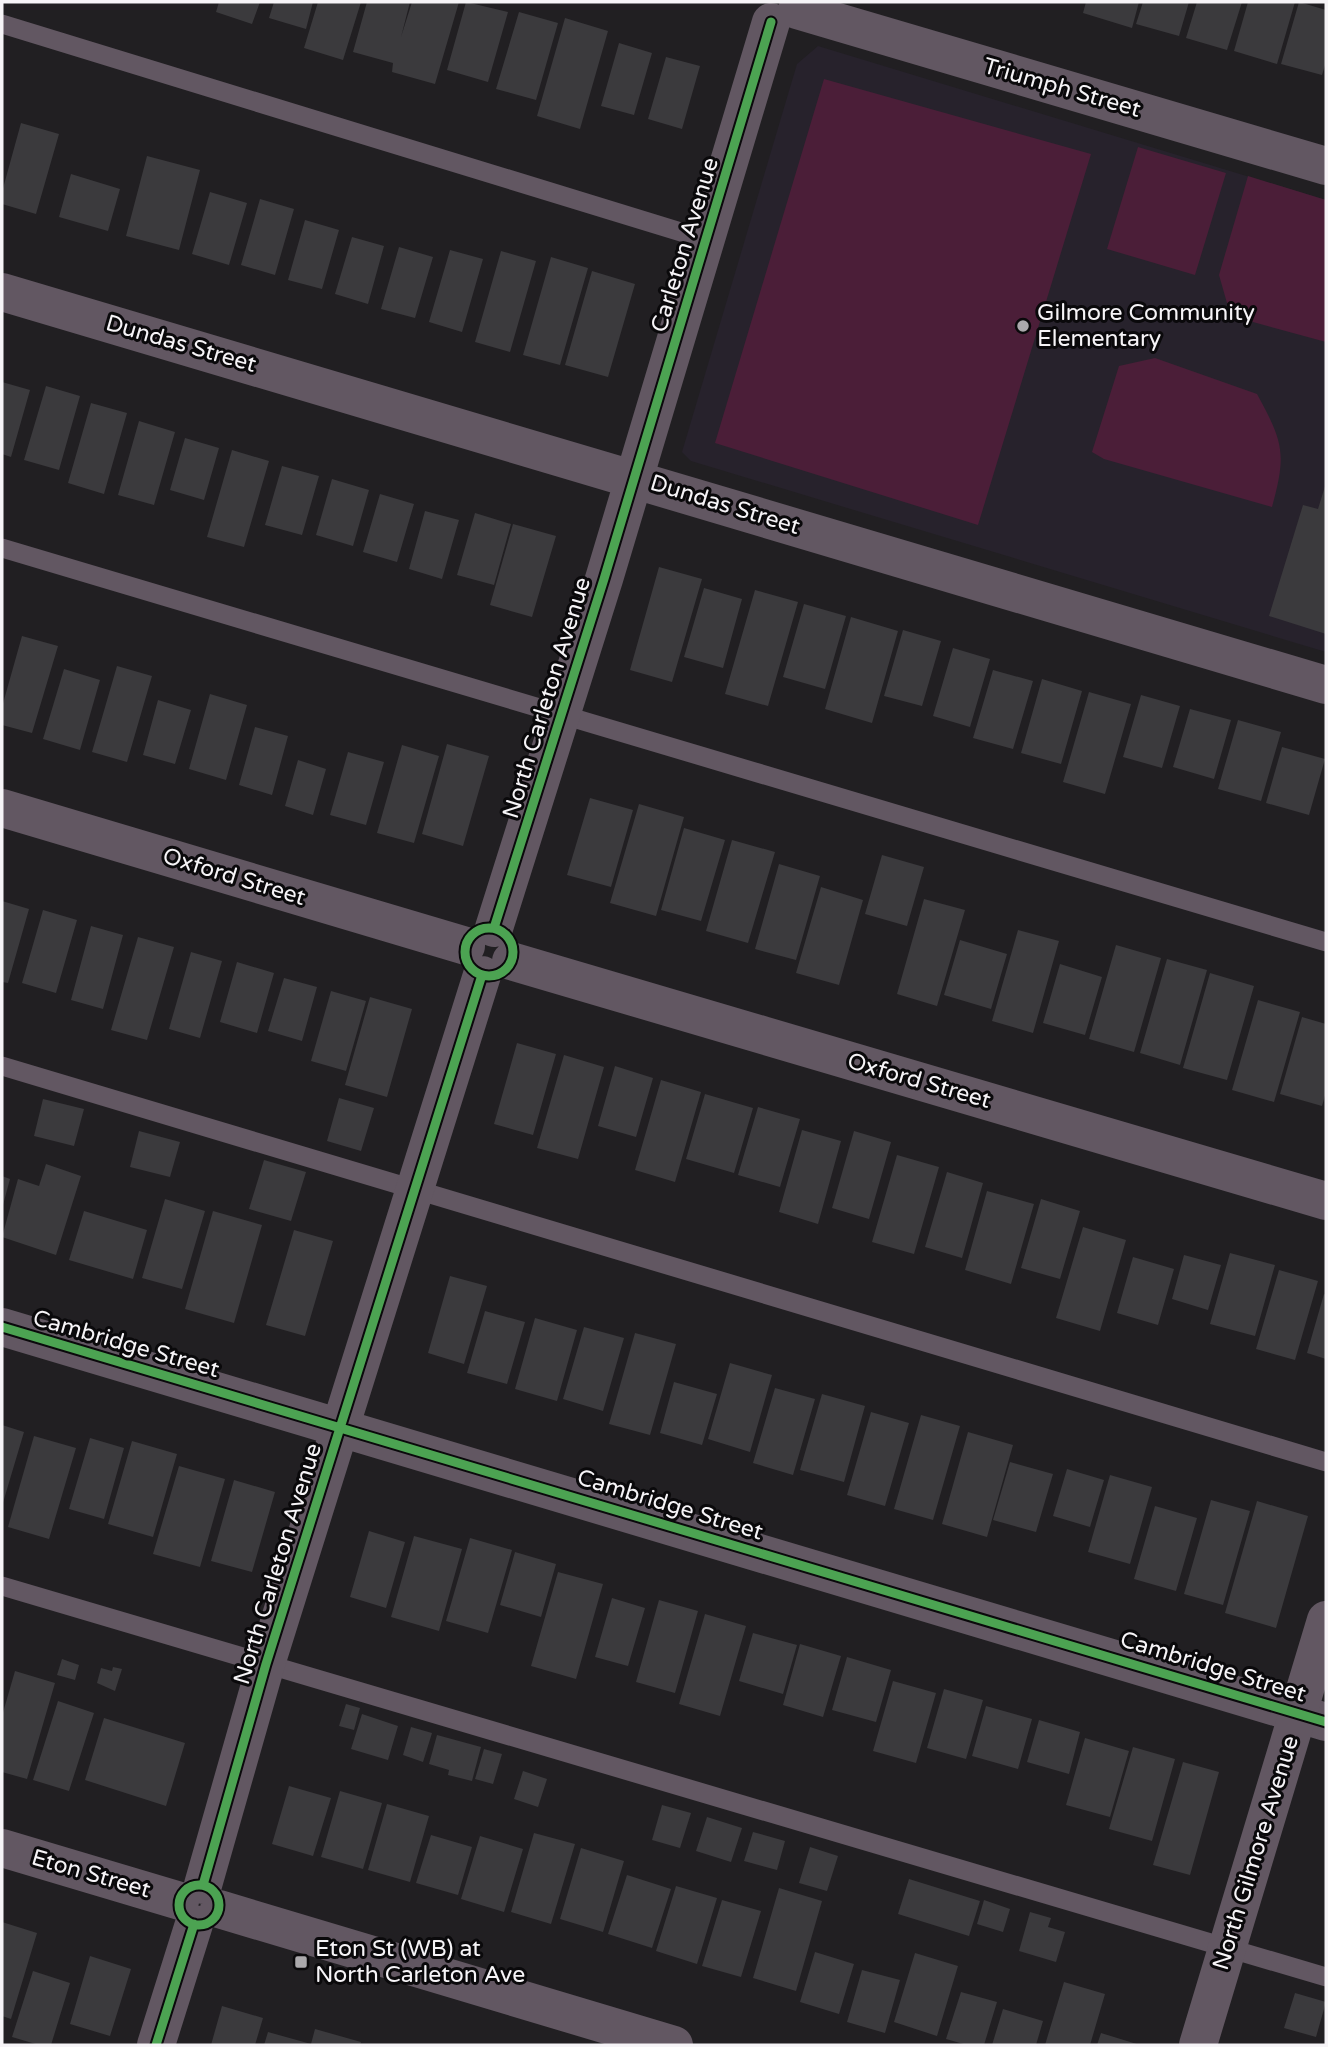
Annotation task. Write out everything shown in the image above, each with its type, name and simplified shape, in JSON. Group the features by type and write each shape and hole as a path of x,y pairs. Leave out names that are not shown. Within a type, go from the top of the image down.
{"street":[{"name":"Triumph Street","path":"781,9 1326,166"},
{"name":"Carleton Avenue","path":"634,478 781,9"},
{"name":"Dundas Street","path":"2,292 1326,685"},
{"name":"North Carleton Avenue","path":"156,2045 199,1905 266,1664 634,478"},
{"name":"Oxford Street","path":"2,808 1326,1201"},
{"name":"Cambridge Street","path":"2,1327 1312,1717"},
{"name":"North Gilmore Avenue","path":"1198,2045 1227,1947 1312,1717 1326,1620"},
{"name":"Eton Street","path":"2,1848 674,2045"}],"lane":[{"path":"2,24 707,240"},
{"path":"2,548 1326,942"},
{"path":"2,1066 1326,1462"},
{"path":"2,1586 1326,1977"}],"shaded area":[{"name":"Gilmore Community Elementary","path":"818,46 1326,200 1326,652 691,461 682,452 797,64"},
{"path":"824,79 1091,154 978,525 715,443"},
{"path":"1138,147 1226,173 1195,275 1107,249"},
{"path":"1248,176 1326,200 1326,342 1253,322 1227,303 1219,275"},
{"path":"1155,358 1257,394 1280,448 1280,473 1272,507 1104,459 1092,452 1119,366"}],"building":[{"path":"219,2 260,2 252,24 216,12"},
{"path":"274,2 313,2 306,29 269,18"},
{"path":"318,2 361,2 343,60 304,48"},
{"path":"367,2 410,2 401,37 412,2 459,2 435,84 392,72 393,63 353,52"},
{"path":"466,2 508,12 488,82 447,70"},
{"path":"1086,2 1139,2 1132,28 1083,13"},
{"path":"1143,2 1189,2 1179,36 1136,24"},
{"path":"1197,2 1242,2 1227,50 1186,38"},
{"path":"1248,2 1295,2 1277,64 1234,51"},
{"path":"1299,2 1326,10 1326,62 1322,75 1281,64"},
{"path":"519,12 558,23 536,100 496,89"},
{"path":"565,18 608,31 580,129 537,116"},
{"path":"619,43 652,53 634,115 601,106"},
{"path":"666,57 700,66 682,129 648,119"},
{"path":"21,123 59,134 36,214 2,204 2,192"},
{"path":"147,156 200,170 179,250 126,236"},
{"path":"71,174 120,189 108,231 59,217"},
{"path":"210,192 247,203 229,265 192,254"},
{"path":"260,199 294,209 275,275 241,265"},
{"path":"305,220 339,230 322,289 288,280"},
{"path":"352,237 384,246 368,304 335,294"},
{"path":"399,247 433,257 415,318 381,309"},
{"path":"450,250 483,259 462,332 429,322"},
{"path":"501,251 536,261 510,352 475,342"},
{"path":"551,257 588,268 560,365 523,355"},
{"path":"592,271 635,284 608,377 565,365"},
{"path":"2,382 30,390 11,457 2,454"},
{"path":"46,386 80,396 59,470 24,460"},
{"path":"91,403 127,413 104,494 68,483"},
{"path":"139,421 175,432 154,505 118,495"},
{"path":"185,438 219,448 204,500 170,490"},
{"path":"232,450 269,461 244,547 207,537"},
{"path":"282,466 319,476 302,535 265,525"},
{"path":"332,479 369,490 353,546 316,535"},
{"path":"1326,483 1326,634 1269,616 1303,505 1318,509"},
{"path":"380,494 414,504 397,562 363,552"},
{"path":"425,511 459,520 442,579 409,569"},
{"path":"475,513 511,524 494,585 457,575"},
{"path":"513,524 556,536 532,617 490,605"},
{"path":"659,567 702,579 672,682 630,670"},
{"path":"704,588 742,599 723,668 684,657"},
{"path":"755,590 798,602 768,706 725,694"},
{"path":"804,604 846,616 825,689 783,677"},
{"path":"851,617 898,631 872,723 825,709"},
{"path":"903,630 941,641 922,706 884,696"},
{"path":"22,636 58,646 32,733 2,725 2,707"},
{"path":"953,648 990,659 970,727 933,716"},
{"path":"117,666 152,676 127,762 92,752"},
{"path":"64,669 100,680 80,750 43,739"},
{"path":"993,670 1033,681 1013,749 973,738"},
{"path":"1042,679 1082,691 1061,764 1021,753"},
{"path":"1089,692 1131,704 1105,794 1063,782"},
{"path":"210,694 247,705 226,780 189,769"},
{"path":"1141,695 1180,706 1162,768 1123,757"},
{"path":"158,700 191,710 175,764 143,755"},
{"path":"1190,709 1231,720 1214,779 1173,767"},
{"path":"1238,720 1281,732 1261,801 1218,789"},
{"path":"255,727 288,736 272,795 239,785"},
{"path":"447,744 489,756 463,846 422,834"},
{"path":"402,745 439,756 414,843 377,833"},
{"path":"1282,747 1325,759 1309,815 1266,803"},
{"path":"348,752 384,762 366,825 330,815"},
{"path":"298,760 326,769 313,815 285,806"},
{"path":"590,798 633,810 611,887 567,875"},
{"path":"639,804 684,817 656,916 610,903"},
{"path":"684,828 725,840 701,921 661,910"},
{"path":"732,840 775,852 748,943 706,931"},
{"path":"882,855 924,867 907,926 865,914"},
{"path":"779,864 820,876 796,960 755,949"},
{"path":"821,887 863,900 839,985 796,973"},
{"path":"924,899 965,910 937,1006 897,994"},
{"path":"2,901 29,909 8,983 2,982"},
{"path":"43,910 77,920 56,993 22,983"},
{"path":"91,926 123,935 103,1009 71,1000"},
{"path":"1018,930 1059,941 1033,1033 992,1021"},
{"path":"138,937 174,947 147,1040 111,1030"},
{"path":"960,940 1007,954 991,1009 944,995"},
{"path":"1116,945 1161,958 1134,1052 1089,1039"},
{"path":"191,952 222,961 200,1038 169,1029"},
{"path":"1167,959 1207,970 1180,1065 1140,1053"},
{"path":"237,962 274,973 257,1033 220,1022"},
{"path":"1060,964 1102,977 1085,1035 1043,1023"},
{"path":"1210,973 1254,986 1227,1080 1183,1068"},
{"path":"284,978 317,987 302,1041 268,1031"},
{"path":"331,991 366,1001 346,1071 311,1061"},
{"path":"370,997 412,1009 387,1097 345,1085"},
{"path":"1258,1000 1300,1012 1274,1102 1232,1090"},
{"path":"1302,1017 1326,1024 1326,1092 1322,1106 1280,1094"},
{"path":"517,1043 556,1054 533,1135 494,1124"},
{"path":"564,1055 604,1067 578,1159 537,1148"},
{"path":"615,1066 653,1078 636,1137 598,1126"},
{"path":"661,1080 701,1092 675,1182 635,1170"},
{"path":"705,1094 753,1108 734,1173 686,1159"},
{"path":"339,1098 374,1108 361,1151 327,1141"},
{"path":"43,1099 84,1109 74,1146 34,1136"},
{"path":"758,1107 800,1119 780,1187 738,1175"},
{"path":"802,1130 841,1141 818,1224 779,1212"},
{"path":"139,1131 180,1142 170,1177 130,1167"},
{"path":"854,1131 891,1142 869,1219 832,1208"},
{"path":"897,1155 939,1167 914,1254 872,1242"},
{"path":"264,1160 306,1172 291,1221 249,1209"},
{"path":"46,1164 81,1176 56,1255 2,1237 18,1179 39,1186"},
{"path":"947,1172 983,1183 962,1258 925,1247"},
{"path":"2,1176 10,1179 3,1205 2,1205"},
{"path":"987,1191 1034,1204 1011,1284 965,1270"},
{"path":"165,1199 205,1211 182,1289 142,1278"},
{"path":"1041,1199 1080,1211 1060,1279 1021,1268"},
{"path":"84,1211 147,1230 133,1279 69,1260"},
{"path":"213,1211 262,1225 234,1323 185,1309"},
{"path":"1083,1227 1126,1240 1100,1331 1056,1318"},
{"path":"294,1230 333,1241 305,1336 266,1325"},
{"path":"1230,1253 1275,1265 1255,1336 1210,1324"},
{"path":"1184,1255 1221,1265 1208,1310 1172,1299"},
{"path":"1133,1257 1174,1269 1158,1325 1117,1313"},
{"path":"1279,1270 1318,1281 1295,1360 1256,1349"},
{"path":"450,1276 487,1286 464,1364 428,1353"},
{"path":"1324,1294 1326,1295 1326,1359 1307,1353"},
{"path":"485,1311 525,1322 507,1384 467,1373"},
{"path":"535,1318 577,1330 557,1401 515,1389"},
{"path":"584,1327 624,1338 603,1411 563,1399"},
{"path":"635,1333 676,1344 650,1435 609,1424"},
{"path":"730,1363 772,1375 750,1452 708,1439"},
{"path":"674,1382 717,1394 702,1445 660,1433"},
{"path":"775,1388 815,1399 793,1475 753,1463"},
{"path":"822,1394 865,1406 844,1482 800,1470"},
{"path":"871,1412 909,1423 885,1506 847,1495"},
{"path":"921,1415 960,1426 933,1520 894,1509"},
{"path":"2,1425 24,1432 2,1506"},
{"path":"968,1432 1013,1445 987,1537 942,1524"},
{"path":"34,1436 76,1448 49,1539 8,1527"},
{"path":"90,1438 124,1448 104,1519 69,1509"},
{"path":"132,1441 177,1454 153,1537 108,1524"},
{"path":"1010,1462 1053,1474 1036,1532 993,1520"},
{"path":"179,1466 225,1479 200,1567 153,1554"},
{"path":"1067,1469 1104,1480 1090,1527 1053,1516"},
{"path":"1110,1475 1152,1487 1130,1564 1088,1552"},
{"path":"234,1480 275,1492 252,1572 211,1561"},
{"path":"1211,1500 1250,1511 1223,1605 1184,1594"},
{"path":"1257,1501 1308,1516 1276,1628 1225,1613"},
{"path":"1155,1506 1197,1518 1176,1591 1134,1579"},
{"path":"369,1531 405,1542 386,1608 350,1597"},
{"path":"414,1536 462,1549 439,1631 391,1617"},
{"path":"470,1538 512,1550 488,1633 446,1621"},
{"path":"515,1552 556,1564 541,1617 500,1605"},
{"path":"558,1572 603,1584 576,1679 531,1666"},
{"path":"612,1598 645,1608 628,1666 595,1657"},
{"path":"659,1600 698,1611 675,1693 636,1682"},
{"path":"705,1614 746,1626 720,1716 679,1704"},
{"path":"753,1633 797,1645 783,1694 739,1681"},
{"path":"800,1644 841,1656 823,1717 783,1705"},
{"path":"847,1657 891,1670 876,1722 832,1710"},
{"path":"62,1659 79,1665 75,1680 57,1675"},
{"path":"113,1667 122,1669 115,1691 97,1683 101,1668 112,1671"},
{"path":"15,1671 55,1683 27,1779 2,1772 2,1716"},
{"path":"893,1681 936,1693 916,1763 873,1751"},
{"path":"944,1689 983,1700 966,1759 927,1748"},
{"path":"58,1701 94,1713 69,1791 33,1780"},
{"path":"346,1704 360,1708 354,1730 339,1726"},
{"path":"986,1706 1032,1719 1018,1769 972,1756"},
{"path":"362,1714 398,1726 388,1760 351,1749"},
{"path":"104,1718 185,1743 166,1806 85,1780"},
{"path":"1039,1720 1080,1732 1069,1774 1027,1762"},
{"path":"411,1727 432,1733 423,1762 403,1755"},
{"path":"437,1735 481,1747 472,1781 448,1775 449,1770 429,1764"},
{"path":"1085,1738 1129,1751 1110,1817 1066,1805"},
{"path":"1133,1747 1175,1759 1152,1841 1109,1829"},
{"path":"484,1749 502,1754 493,1784 475,1779"},
{"path":"1183,1762 1219,1772 1190,1875 1153,1865"},
{"path":"523,1771 547,1779 538,1807 514,1799"},
{"path":"289,1786 331,1798 313,1856 272,1844"},
{"path":"340,1791 382,1803 363,1869 321,1857"},
{"path":"387,1804 429,1816 410,1882 368,1870"},
{"path":"662,1805 691,1813 680,1848 652,1840"},
{"path":"707,1817 742,1828 731,1862 696,1851"},
{"path":"753,1832 785,1841 777,1870 744,1861"},
{"path":"534,1833 575,1844 551,1924 511,1912"},
{"path":"431,1835 472,1847 458,1895 416,1883"},
{"path":"480,1836 523,1849 504,1912 461,1899"},
{"path":"810,1847 838,1856 827,1891 799,1883"},
{"path":"581,1848 624,1861 603,1932 560,1919"},
{"path":"627,1875 671,1889 652,1948 608,1934"},
{"path":"909,1879 980,1901 969,1936 898,1914"},
{"path":"676,1886 717,1898 697,1964 656,1951"},
{"path":"779,1888 822,1901 796,1991 753,1978"},
{"path":"722,1900 761,1911 741,1977 702,1966"},
{"path":"984,1900 1010,1909 1003,1932 977,1924"},
{"path":"1030,1912 1051,1918 1048,1927 1065,1932 1056,1962 1019,1951"},
{"path":"2,1922 37,1933 11,2019 2,2016"},
{"path":"815,1952 854,1964 839,2014 800,2002"},
{"path":"915,1953 958,1966 937,2036 894,2022"},
{"path":"90,1956 131,1969 110,2036 70,2024"},
{"path":"862,1970 900,1980 885,2033 847,2022"},
{"path":"33,1971 70,1983 51,2045 39,2045 12,2037"},
{"path":"1064,1982 1105,1994 1090,2045 1045,2045"},
{"path":"961,1992 997,2002 984,2045 967,2045 946,2039"},
{"path":"1295,1993 1326,2002 1316,2037 1284,2028"},
{"path":"222,2006 263,2018 255,2045 211,2045"},
{"path":"1003,2009 1043,2021 1036,2045 992,2045"},
{"path":"315,2029 361,2042 360,2045 264,2045 268,2032 311,2044"},
{"path":"1101,2033 1140,2045 1097,2045"}],"cycle path":[{"path":"494,928 604,579 771,22"},
{"path":"489,928 506,935 513,952 506,969 489,976 472,969 465,952 472,935 489,928"},
{"path":"203,1885 266,1664 482,975"},
{"path":"2,1327 1326,1722"},
{"path":"199,1885 213,1891 219,1905 213,1919 199,1925 185,1919 179,1905 185,1891 199,1885"},
{"path":"156,2045 194,1924"}],"place":[{"name":"Gilmore Community Elementary","path":"1023,326"},
{"name":"Eton St (WB) at North Carleton Ave","path":"301,1962"}]}
